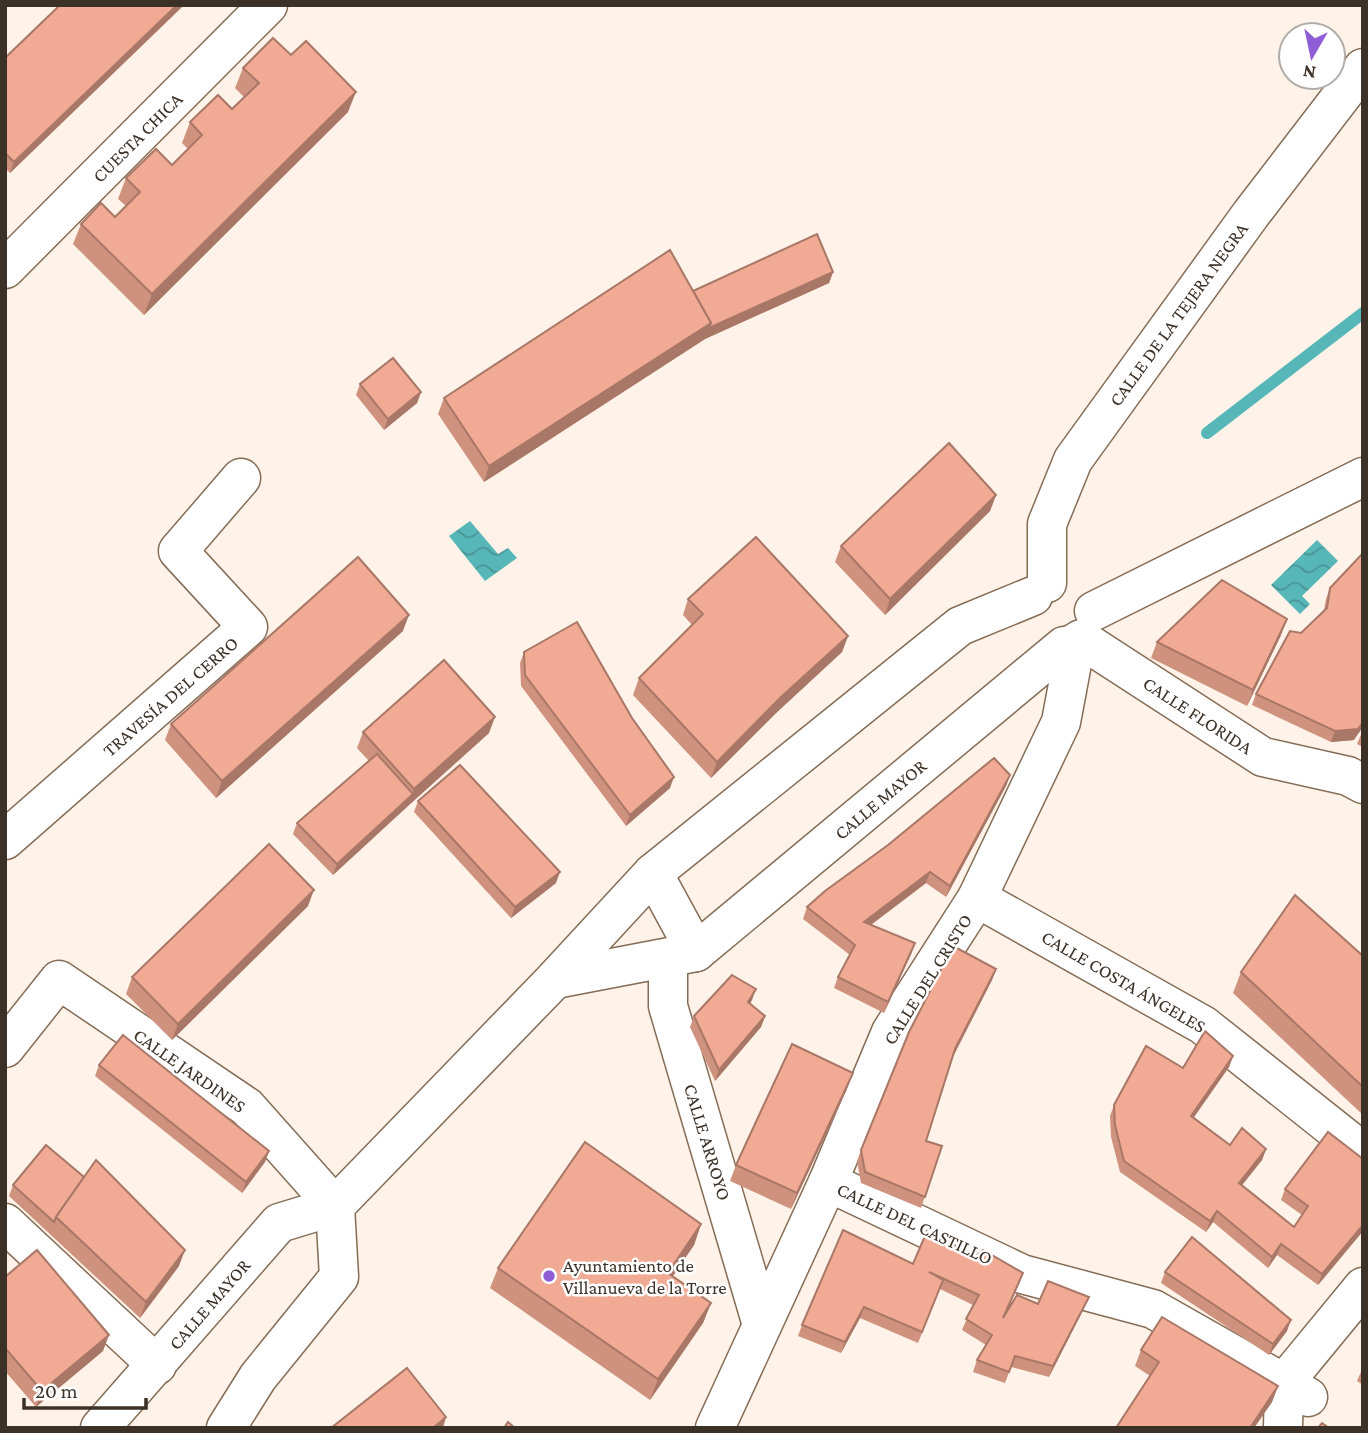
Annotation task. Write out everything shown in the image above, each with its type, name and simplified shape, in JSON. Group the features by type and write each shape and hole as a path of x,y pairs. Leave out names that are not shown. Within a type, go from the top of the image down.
{"street":[{"name":"CUESTA CHICA","path":"5,269 268,5"},
{"name":"CALLE DE LA TEJERA NEGRA","path":"1040,590 1047,524 1073,460 1251,214 1363,68"},
{"name":"CALLE MAYOR","path":"555,979 682,955 1079,634 1363,477"},
{"name":"TRAVESÍA DEL CERRO","path":"5,840 248,627 178,551 241,478"},
{"path":"1059,580 1078,584 1088,593 1079,634 1045,641 1032,627 1029,608 1040,590 1059,580"},
{"name":"CALLE MAYOR","path":"100,1428 279,1223 335,1206 555,979 653,873 960,626 1040,590"},
{"name":"CALLE FLORIDA","path":"1079,634 1263,757 1348,776 1363,784"},
{"name":"CALLE DEL CRISTO","path":"715,1428 828,1182 891,1032 977,898 1061,722 1079,634"},
{"path":"653,873 682,955"},
{"name":"CALLE COSTA ÁNGELES","path":"977,898 1203,1024 1363,1152"},
{"name":"CALLE ARROYO","path":"682,955 667,1006 762,1325"},
{"name":"CALLE JARDINES","path":"5,1048 59,980 247,1107 335,1206"},
{"name":"CALLE DEL CASTILLO","path":"828,1182 1023,1274 1153,1309 1296,1390"},
{"path":"226,1428 258,1377 339,1277 335,1206"},
{"path":"5,1223 157,1365"},
{"path":"1283,1428 1296,1390 1363,1287"}],"water":[{"path":"470,521 498,554 508,548 517,558 485,581 449,536"},
{"path":"1317,540 1338,561 1302,596 1310,604 1300,614 1271,585"}],"building":[{"path":"60,5 177,5 14,162 5,153 5,58"},
{"path":"273,38 291,55 306,41 356,92 152,294 81,224 101,203 115,217 140,192 126,178 156,149 172,165 202,135 190,122 218,95 232,109 259,83 243,68"},
{"path":"817,234 833,272 709,328 711,323 693,291"},
{"path":"670,250 711,323 489,466 444,398"},
{"path":"393,358 421,392 388,419 360,384"},
{"path":"949,443 996,495 890,599 841,546"},
{"path":"756,537 848,636 780,698 717,762 639,678 703,614 688,599"},
{"path":"1363,553 1363,722 1358,729 1335,731 1256,694 1290,631 1301,633 1327,608 1330,588"},
{"path":"358,557 409,615 222,781 171,724"},
{"path":"1222,580 1287,619 1253,690 1157,642"},
{"path":"577,622 632,718 674,777 630,815 525,675 524,652"},
{"path":"444,660 495,717 414,789 363,732"},
{"path":"377,754 413,794 337,864 297,823"},
{"path":"994,758 1010,775 950,886 930,872 864,922 915,943 888,1002 838,977 855,945 807,907"},
{"path":"460,765 560,872 515,907 418,801"},
{"path":"269,844 314,890 178,1024 132,977"},
{"path":"1295,895 1363,956 1363,1087 1241,972"},
{"path":"953,946 996,969 955,1049 926,1141 942,1146 925,1197 865,1172 861,1150 909,1032"},
{"path":"732,975 756,989 748,1002 765,1016 719,1070 694,1016"},
{"path":"1205,1031 1233,1056 1191,1116 1230,1145 1242,1128 1266,1149 1239,1183 1294,1227 1308,1206 1285,1189 1328,1132 1363,1159 1363,1225 1322,1274 1281,1244 1272,1257 1217,1211 1210,1221 1124,1161 1115,1125 1114,1105 1146,1046 1183,1068"},
{"path":"123,1035 269,1151 246,1182 99,1065"},
{"path":"792,1044 853,1073 797,1193 736,1165"},
{"path":"585,1142 701,1224 668,1273 711,1303 658,1379 498,1268"},
{"path":"46,1145 84,1177 54,1222 13,1185"},
{"path":"96,1160 185,1250 146,1302 56,1217"},
{"path":"843,1230 913,1264 927,1231 976,1256 983,1250 1023,1273 1003,1318 1017,1295 1038,1304 1048,1281 1089,1297 1053,1366 1015,1356 1009,1372 977,1360 992,1335 966,1319 979,1295 929,1272 943,1280 922,1332 864,1307 845,1342 802,1325"},
{"path":"1192,1237 1291,1320 1273,1344 1165,1272"},
{"path":"37,1250 109,1335 42,1391 5,1348 5,1277"},
{"path":"1162,1317 1278,1386 1250,1428 1116,1428 1159,1362 1141,1350"},
{"path":"407,1368 446,1417 433,1428 331,1428"},
{"path":"508,1422 515,1428 504,1428"}],"waterway":[{"path":"1207,433 1363,313"}],"place":[{"name":"Ayuntamiento de Villanueva de la Torre","path":"549,1276"}]}
